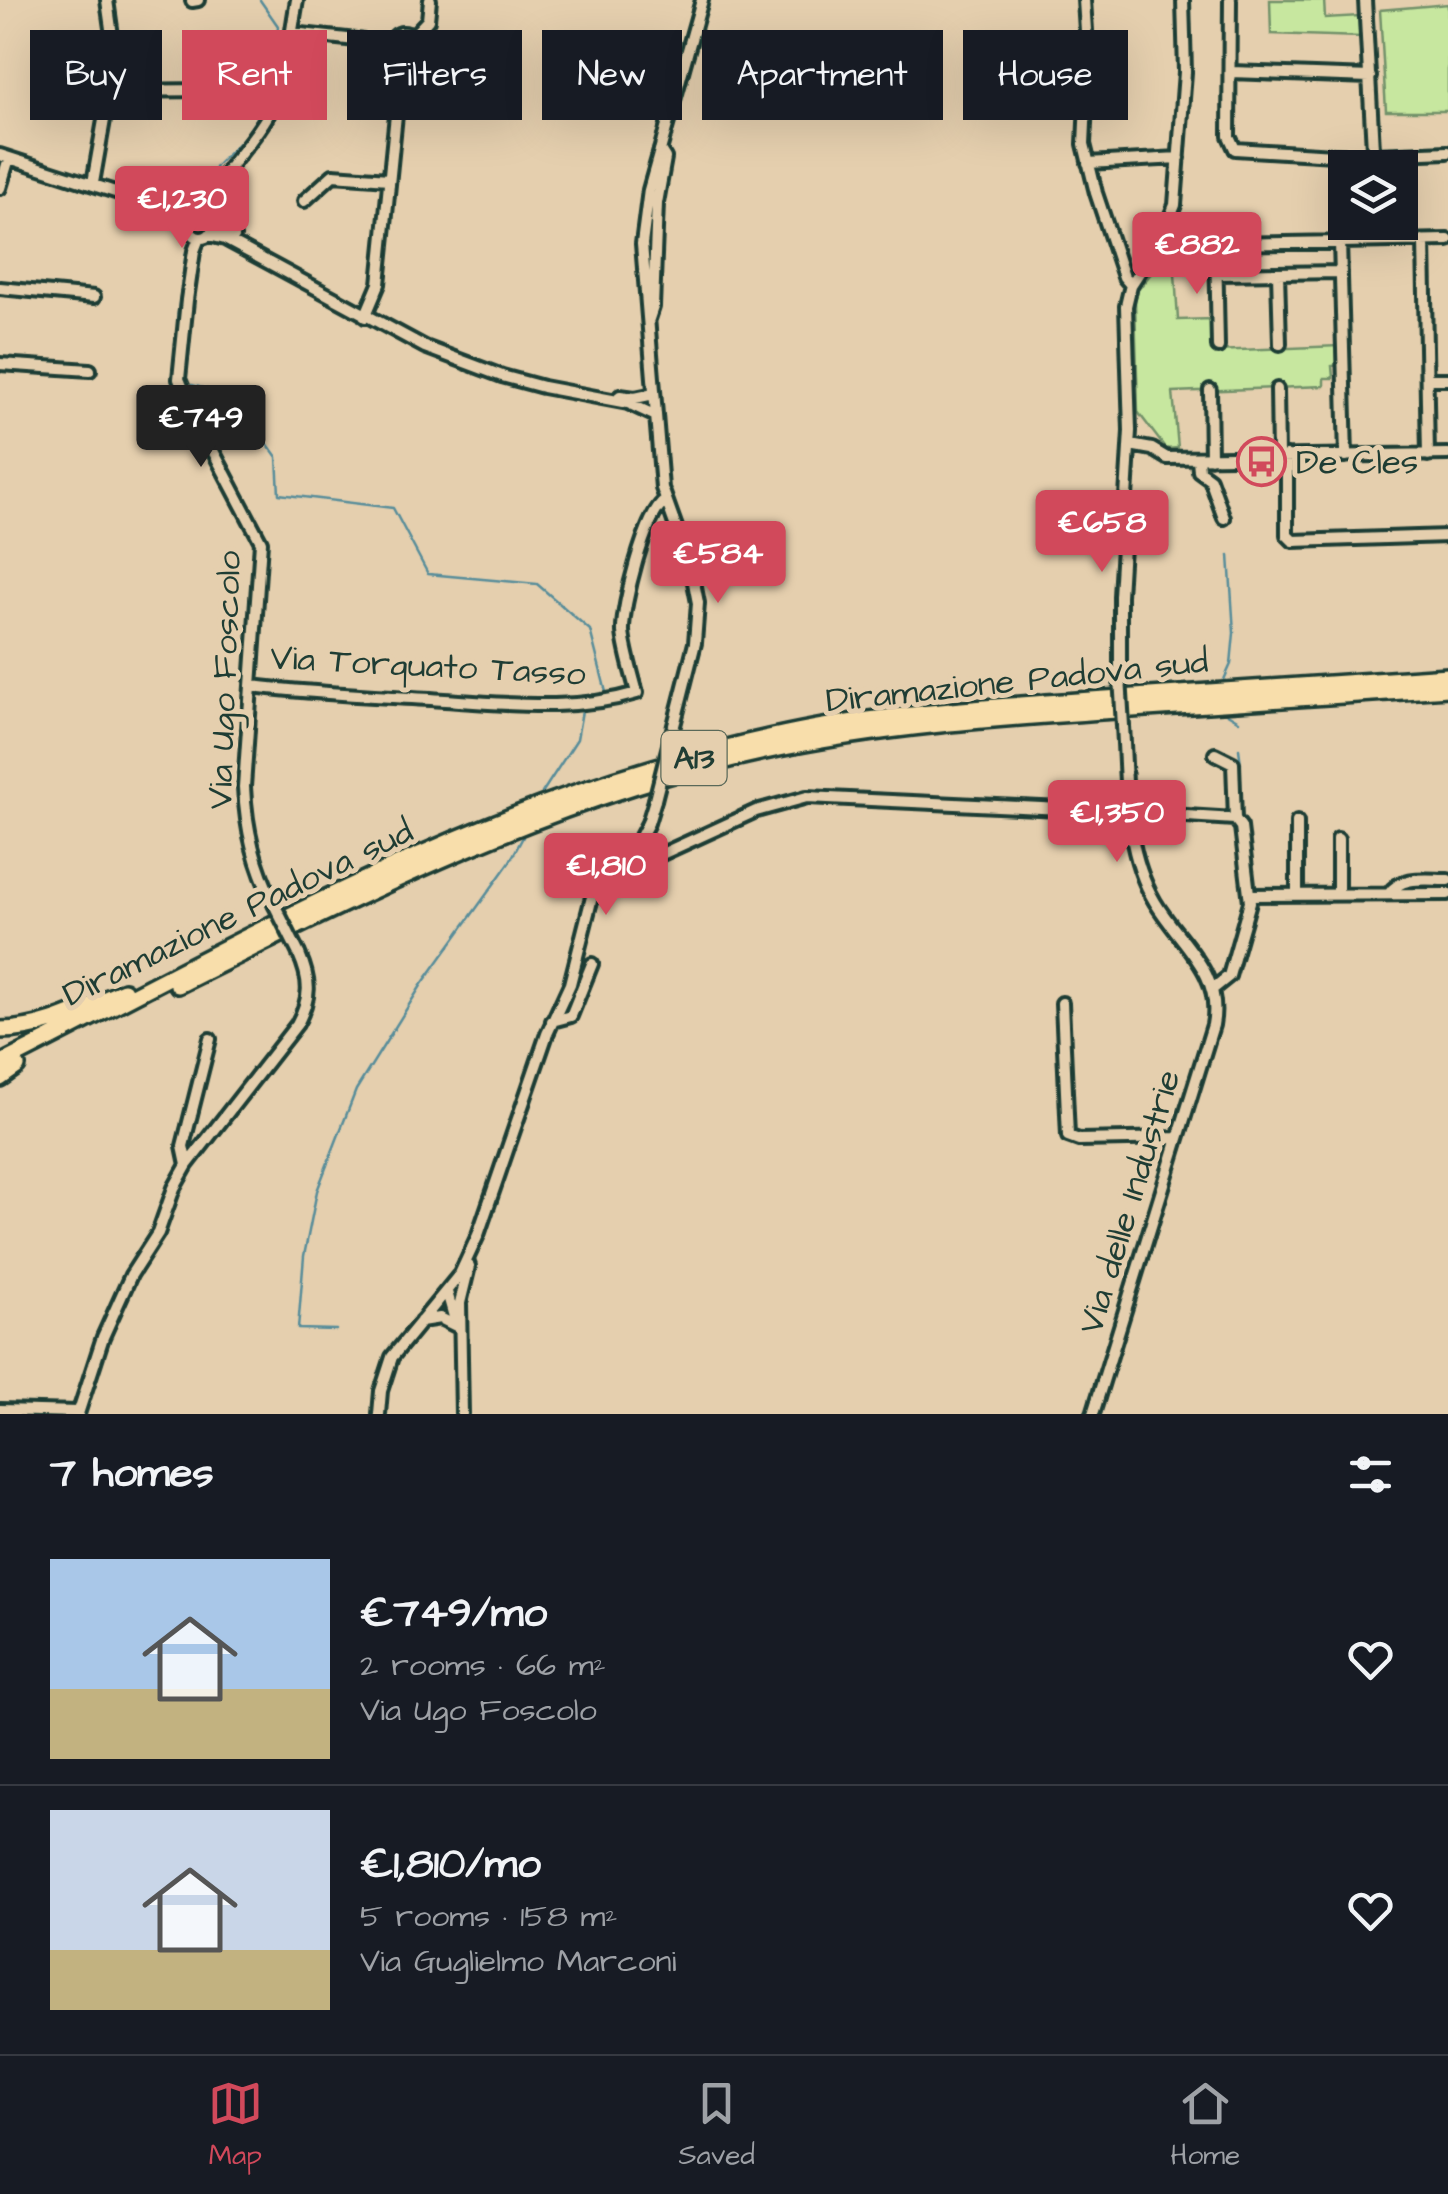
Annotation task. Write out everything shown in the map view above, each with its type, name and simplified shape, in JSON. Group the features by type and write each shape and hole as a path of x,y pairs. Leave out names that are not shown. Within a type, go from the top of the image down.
{"highway":[{"name":"Diramazione Padova sud","path":"0,1076 8,1065 244,940 438,848 562,797 655,768 873,719 978,708 1448,676"},
{"name":"Diramazione Padova sud","path":"8,1065 324,912 488,838 660,777 764,751 872,731 979,719 1448,688"},
{"path":"0,1030 24,1029 57,1020 244,940"}],"street":[{"path":"107,0 111,30"},
{"name":"Via Ugo Foscolo","path":"293,30 298,0"},
{"path":"419,30 428,20 430,0"},
{"path":"462,1414 458,1331 468,1259 552,1021 574,972 584,919 594,893 644,834 695,643 698,604 692,572 665,501 647,325 652,306 657,204 665,158 660,150 702,0"},
{"path":"1084,0 1088,79 1083,134 1088,163 1124,277 1131,284"},
{"path":"1183,0 1185,72 1174,205 1161,240 1131,284 1126,306 1130,446 1120,596 1120,677 1136,859 1154,901 1214,988 1229,976 1250,895 1241,827 1235,819 1233,762 1215,754"},
{"path":"1230,0 1230,136 1235,149 1328,157"},
{"path":"1366,0 1373,150"},
{"path":"1231,72 1370,77"},
{"path":"93,183 105,120"},
{"name":"Via Ugo Foscolo","path":"187,1166 297,1024 306,1007 309,981 252,852 246,822 244,787 260,542 192,411 179,379 178,362 194,251 204,236 219,178 264,120"},
{"path":"366,314 379,284 395,120"},
{"path":"1418,156 1448,152"},
{"path":"0,188 3,157 168,208 191,220"},
{"path":"1088,163 1180,158"},
{"path":"304,201 334,175 389,179"},
{"path":"654,394 629,397 513,375 418,340 366,314 225,239 190,231 191,220 199,214 209,219 366,314 408,339 476,368 543,388 628,404 646,415 656,416"},
{"path":"1161,240 1172,246 1448,240"},
{"path":"1424,240 1428,454"},
{"path":"1340,241 1346,456"},
{"path":"1216,245 1218,347"},
{"path":"1278,272 1280,344"},
{"path":"1217,274 1340,272"},
{"path":"0,288 94,297"},
{"path":"0,364 90,370"},
{"path":"1426,379 1448,379"},
{"path":"1277,389 1288,535 1293,541 1448,536"},
{"path":"1210,390 1211,458"},
{"path":"1130,431 1142,435 1152,449"},
{"path":"1130,446 1152,449 1167,458 1448,454"},
{"path":"1198,458 1199,471 1210,480 1224,518"},
{"name":"Via Torquato Tasso","path":"252,686 522,705 577,706 637,693 623,623 654,509 665,501"},
{"name":"Via Torquato Tasso","path":"244,700 248,668 253,667"},
{"path":"628,856 640,861 652,858 756,811 807,797 1124,812"},
{"path":"1138,812 1235,819"},
{"path":"1297,894 1298,822"},
{"path":"1338,840 1338,894"},
{"path":"1389,894 1405,880 1448,880"},
{"path":"1250,895 1448,894"},
{"path":"552,1021 571,1016 592,964"},
{"name":"Via delle Industrie","path":"1093,1414 1216,1005 1214,988"},
{"path":"1062,1003 1068,1136 1078,1140 1178,1138"},
{"path":"0,1410 78,1413 103,1337 131,1276 158,1233 174,1188 187,1166 184,1146 210,1039"},
{"path":"379,1414 380,1391 400,1344 448,1291 468,1259"},
{"path":"448,1291 458,1296 460,1303"},
{"path":"448,1291 458,1331"},
{"path":"420,1321 440,1318 458,1331"}],"green space":[{"path":"1270,0 1324,0 1325,18 1360,16 1361,37 1271,34"},
{"path":"1448,4 1448,111 1386,111 1380,10"},
{"path":"1163,258 1174,258 1178,320 1213,319 1214,351 1339,346 1340,365 1332,366 1333,378 1324,378 1324,386 1173,392 1178,448 1166,449 1138,412 1135,301 1138,290"}],"waterway":[{"path":"197,205 216,166 246,135 260,113 274,70 278,26 260,0"},
{"path":"177,319 186,252"},
{"path":"192,385 231,396 248,419"},
{"path":"256,428 277,457 279,494 393,508 428,574 537,584 590,630 607,696"},
{"path":"1223,682 1231,664 1234,633 1229,555"},
{"path":"542,793 577,739 582,711 608,706"},
{"path":"1224,712 1239,721"},
{"path":"1239,749 1241,764"},
{"path":"336,1330 298,1329 304,1256 317,1191 356,1090 422,984 509,863 523,837"},
{"path":"1250,860 1255,888"},
{"path":"1242,913 1244,897"},
{"path":"1226,968 1230,955"}],"place":[{"name":"De Cles","path":"1261,462"}]}
